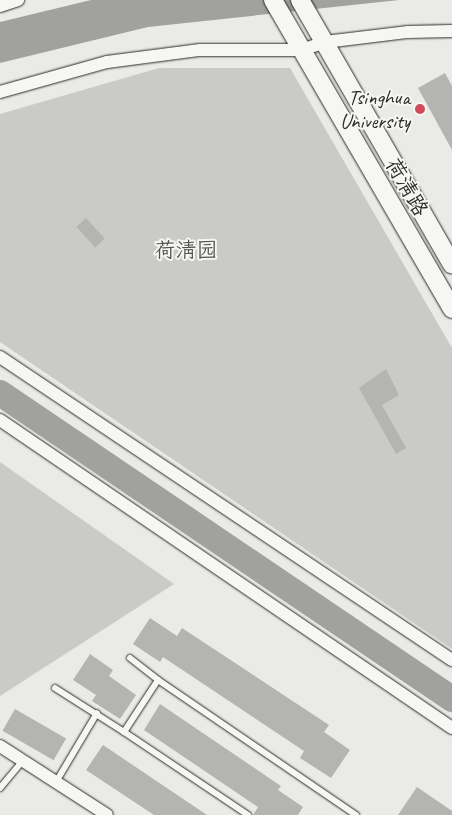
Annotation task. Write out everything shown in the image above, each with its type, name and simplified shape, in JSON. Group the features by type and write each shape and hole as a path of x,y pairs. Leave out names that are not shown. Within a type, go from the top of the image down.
{"main road":[{"name":"荷清路","path":"272,0 452,309"},
{"name":"荷清路","path":"300,0 452,264"}],"street":[{"path":"0,6 18,0"},
{"path":"0,92 107,62 200,50 452,31"},
{"path":"0,357 452,660"},
{"path":"0,420 452,728"},
{"path":"0,746 106,815"}],"lane":[{"path":"130,658 158,680 356,815"},
{"path":"124,732 158,680"},
{"path":"55,688 97,713 248,815"},
{"path":"56,782 97,713"},
{"path":"0,788 23,761"}],"green space":[{"name":"荷清园","path":"159,68 290,68 452,348 452,649 0,342 0,114"},
{"path":"0,462 174,584 0,696"}],"shaded area":[{"path":"91,0 399,0 148,27 0,63 0,22"}],"building":[{"path":"445,73 452,86 452,150 418,88"},
{"path":"86,218 105,239 95,248 76,227"},
{"path":"386,369 399,395 382,405 406,448 396,454 359,388"},
{"path":"150,618 177,636 182,628 329,725 324,732 350,750 331,778 300,758 304,751 163,657 160,662 133,644"},
{"path":"90,654 113,670 109,676 136,695 120,719 92,701 96,695 73,680"},
{"path":"160,704 281,786 278,790 303,807 298,815 253,815 258,807 144,730"},
{"path":"15,709 66,738 54,760 2,731"},
{"path":"103,745 207,815 154,815 86,770"},
{"path":"417,787 452,811 452,815 398,815"}],"waterway":[{"path":"0,393 452,699"}],"place":[{"name":"Tsinghua University","path":"420,109"}]}
